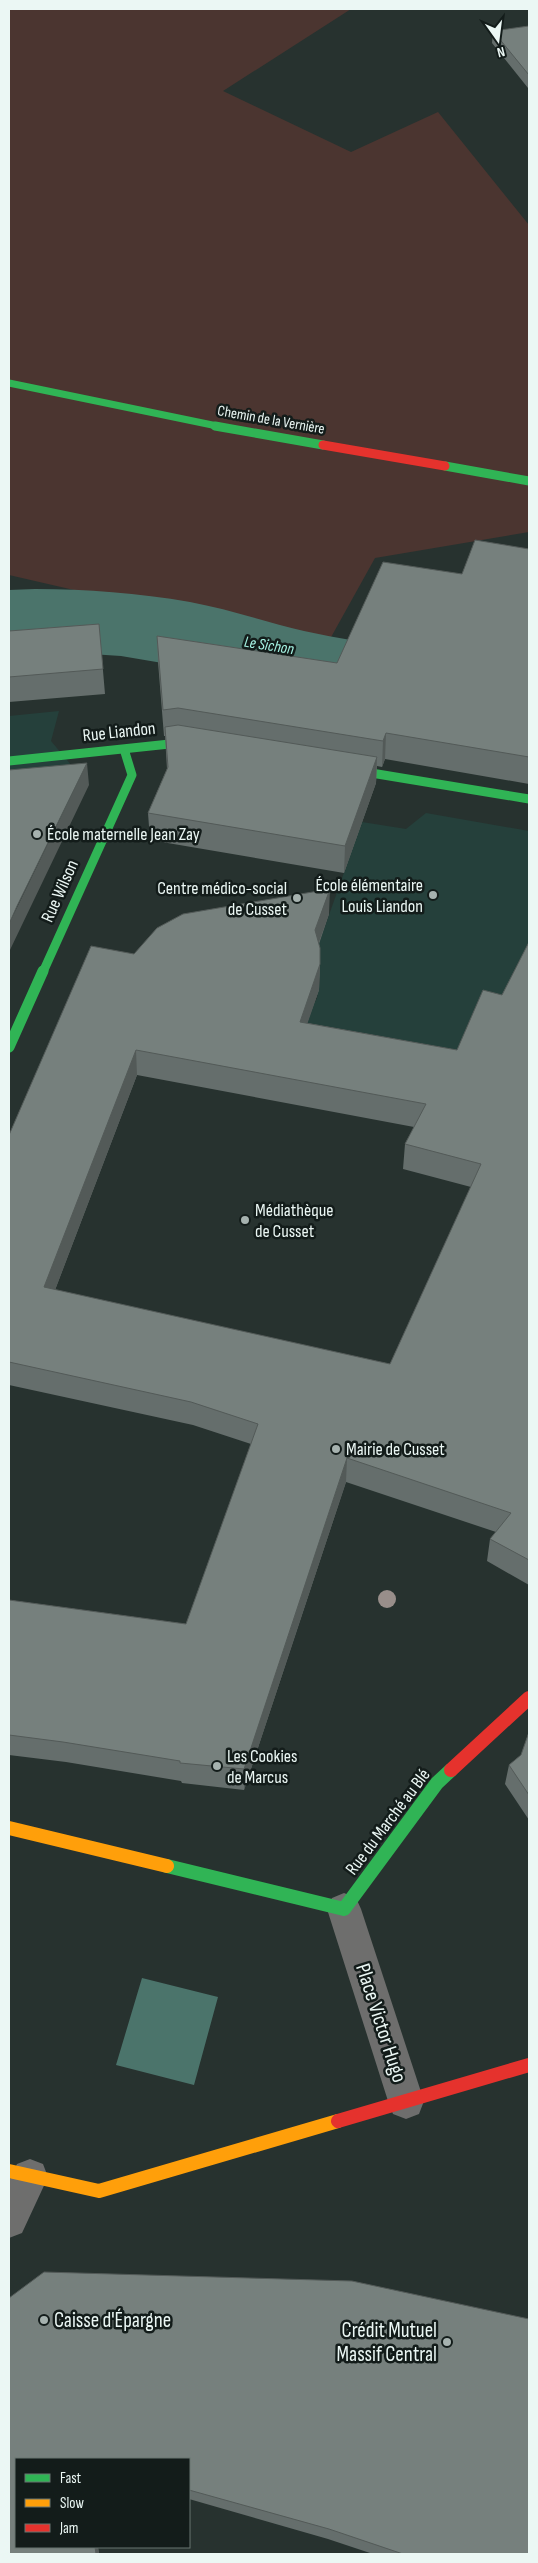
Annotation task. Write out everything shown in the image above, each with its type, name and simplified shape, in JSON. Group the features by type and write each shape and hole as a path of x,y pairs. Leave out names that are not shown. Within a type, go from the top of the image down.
{"street":[{"name":"Chemin de la Vernière","path":"9,383 206,424 529,481"},
{"name":"Rue Liandon","path":"9,761 179,743 218,749"},
{"name":"Rue Wilson","path":"9,1047 132,775 124,749"},
{"path":"326,765 529,799"},
{"name":"Rue du Marché au Blé","path":"344,1909 437,1783 529,1698"},
{"path":"9,1828 344,1909"},
{"name":"Place Victor Hugo","path":"20,2174 99,2191 406,2101 344,1909"},
{"path":"406,2101 529,2065"},
{"path":"9,2220 20,2174"}],"shaded area":[{"path":"9,9 351,9 223,91 351,152 438,112 529,225 529,532 375,558 325,648 9,575"},
{"name":"École maternelle Jean Zay","path":"59,711 51,741 88,785 9,883 9,716"},
{"name":"École élémentaire Louis Liandon","path":"426,813 529,831 529,1029 454,1075 286,1036 308,1016 317,998 320,979 313,960 362,822 406,829"}],"water":[{"name":"Le Sichon","path":"35,589 112,592 171,599 218,608 332,637 529,664 186,667 121,656 75,653 9,656 9,590"},
{"path":"142,1978 218,1997 194,2085 116,2065"}],"building":[{"path":"529,26 529,75 493,31"},
{"path":"475,540 529,549 529,757 386,733 383,741 178,708 163,710 157,636 337,663 383,562 462,574"},
{"path":"99,624 103,669 9,677 9,631"},
{"path":"178,725 377,757 345,846 148,813 168,767 165,727"},
{"path":"87,763 17,906 9,924 9,770"},
{"path":"330,889 315,930 320,948 320,964 300,1022 457,1050 483,990 502,995 529,942 529,1560 490,1539 511,1513 347,1458 244,1769 180,1763 180,1761 9,1735 9,1600 186,1624 258,1424 191,1402 9,1362 9,1135 91,946 134,954 157,928 183,914","holes":["136,1050 426,1104 405,1144 481,1164 390,1364 44,1287"]},
{"path":"529,1732 529,1795 509,1765 521,1755"},
{"path":"44,2272 352,2281 529,2319 529,2554 403,2554 329,2529 190,2490 190,2458 15,2458 15,2548 95,2548 96,2554 9,2554 9,2298"}],"traffic: fast":[{"path":"9,383 206,424 323,445"},
{"path":"445,466 529,481"},
{"path":"9,761 179,743 202,746"},
{"path":"9,1047 132,775 124,749"},
{"path":"341,768 529,799"},
{"path":"167,1866 344,1909 437,1783 451,1770"}],"traffic: slow":[{"path":"9,1828 167,1866"},
{"path":"9,2171 99,2191 338,2121"}],"traffic: jam":[{"path":"323,445 445,466"},
{"path":"451,1770 529,1698"},
{"path":"338,2121 529,2065"}],"place":[{"name":"École maternelle Jean Zay","path":"37,834"},
{"name":"École élémentaire Louis Liandon","path":"433,895"},
{"name":"Centre médico-social de Cusset","path":"297,898"},
{"name":"Médiathèque de Cusset","path":"245,1220"},
{"name":"Mairie de Cusset","path":"336,1449"},
{"name":"Les Cookies de Marcus","path":"217,1766"},
{"name":"Caisse d'Épargne","path":"44,2320"},
{"name":"Crédit Mutuel Massif Central","path":"447,2342"}]}
